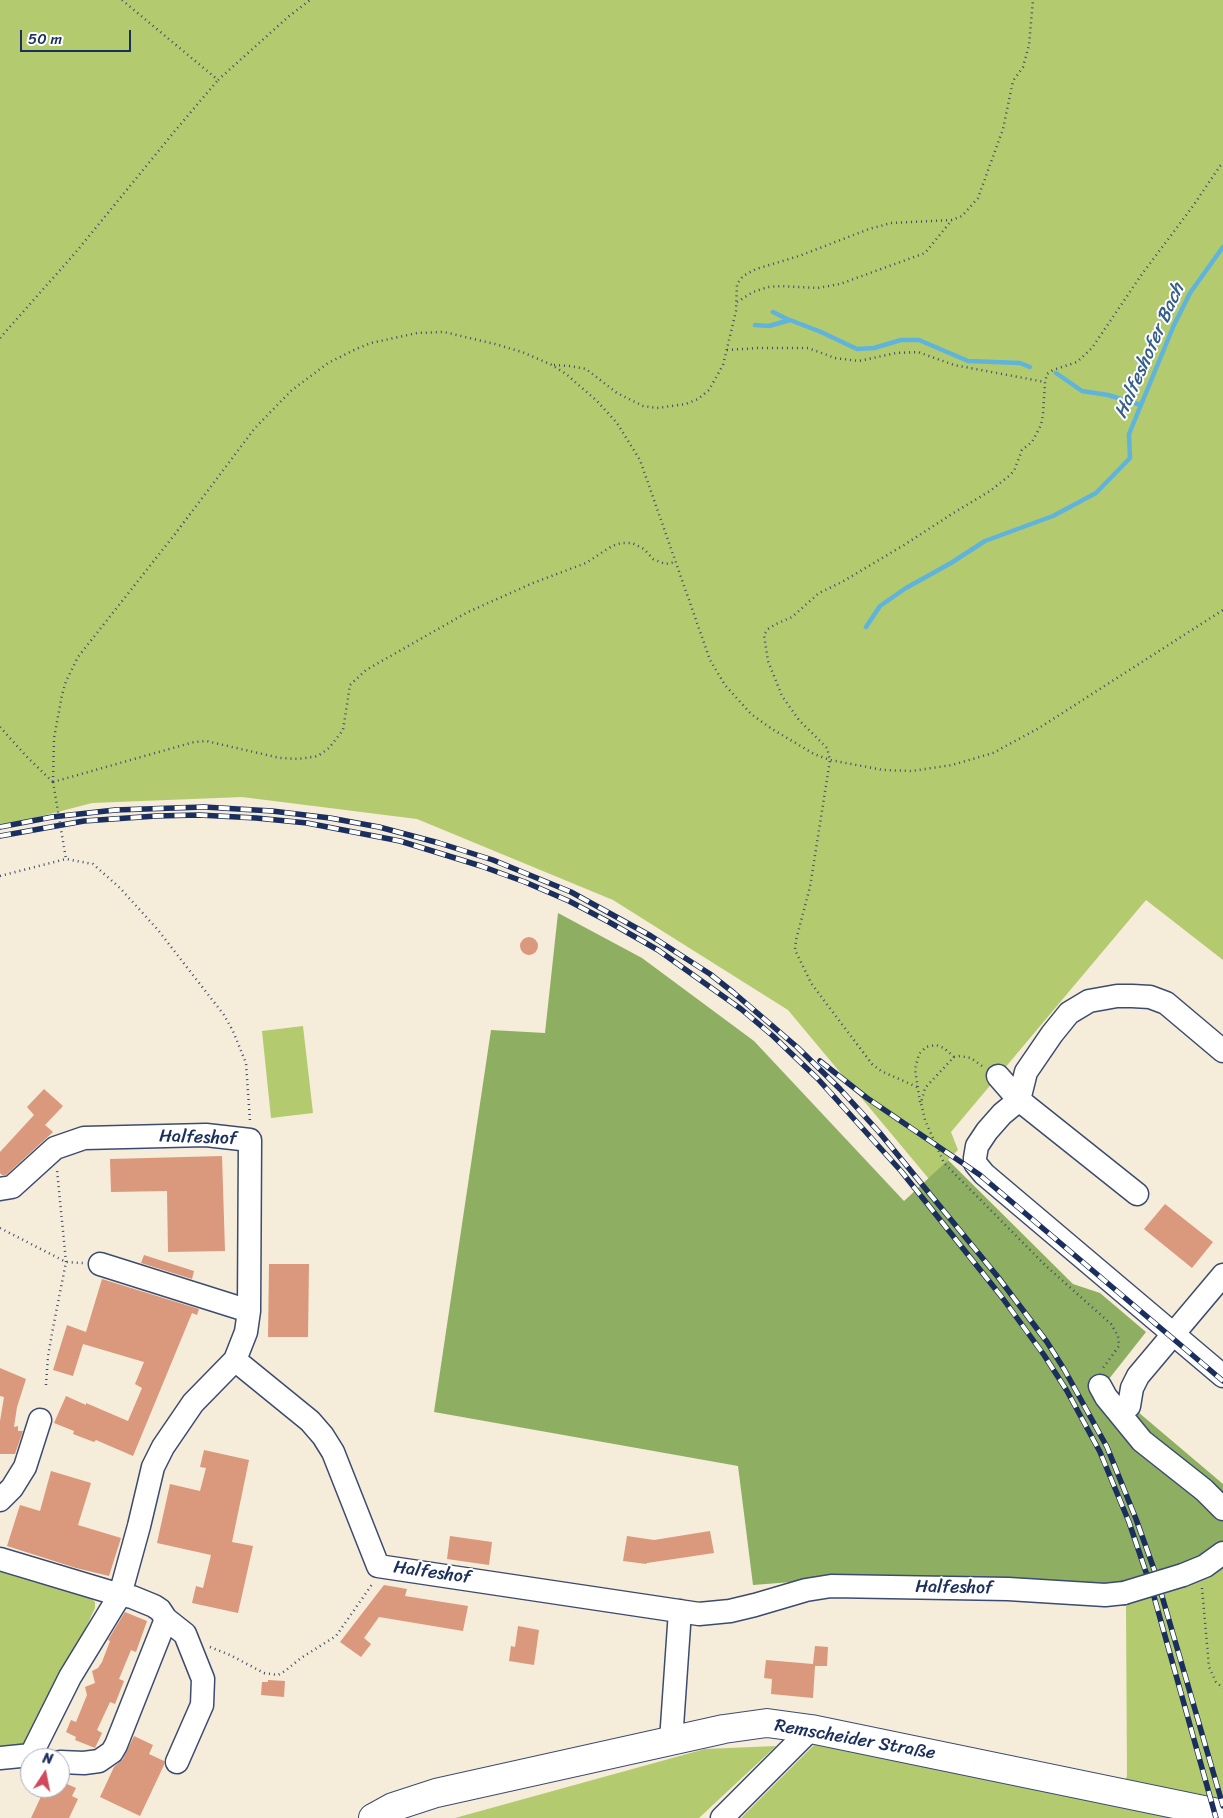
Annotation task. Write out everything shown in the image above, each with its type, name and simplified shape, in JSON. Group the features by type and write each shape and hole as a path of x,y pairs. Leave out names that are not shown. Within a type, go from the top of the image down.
{"main road":[{"name":"Remscheider Straße","path":"373,1818 393,1807 428,1796 724,1729 778,1723 1223,1814"}],"street":[{"path":"1223,1051 1166,1002 1150,997 1132,996 1089,1000 1069,1013 1052,1034 1026,1072 1019,1100 1002,1114 977,1146 975,1164 984,1174 1223,1376"},
{"path":"998,1076 1019,1100 1137,1194"},
{"name":"Halfeshof","path":"0,1190 12,1186 55,1148 84,1138 206,1135 250,1140 249,1311 246,1332 235,1360 193,1403 153,1467 120,1595 70,1677 41,1748"},
{"path":"100,1264 249,1311"},
{"path":"1129,1406 1135,1380 1223,1275"},
{"name":"Halfeshof","path":"235,1360 310,1421 323,1436 333,1452 378,1566 699,1614 756,1606 806,1590 831,1586 1008,1589 1106,1595 1124,1593 1191,1572 1218,1558 1223,1553"},
{"path":"1100,1386 1106,1397 1142,1441 1204,1490 1223,1508"},
{"path":"0,1500 12,1488 25,1467 40,1420"},
{"path":"0,1559 132,1597 160,1610 166,1619 185,1634 203,1679 202,1705 177,1762"},
{"path":"671,1741 680,1611"},
{"path":"70,1764 92,1762 112,1752 166,1619"},
{"path":"722,1818 811,1729"},
{"name":"Halfeshof","path":"0,1758 20,1757"}],"path":[{"path":"122,0 218,80"},
{"path":"0,338 82,244 218,80 288,17 310,0"},
{"path":"552,365 586,369 617,393 642,406 672,408 686,404 698,399 709,390 723,364 737,302 737,284 743,276 756,269 799,256 869,229 891,223 952,220 962,216 978,198 1003,129 1013,81 1023,67 1029,45 1033,0"},
{"path":"917,1087 881,1071 872,1064 811,982 795,950 810,887 830,760 827,748 799,720 782,696 768,661 764,635 768,629 792,617 819,593 842,582 904,546 1006,479 1014,470 1022,450 1032,442 1041,425 1047,374 1077,362 1092,348 1142,274 1223,164"},
{"path":"737,302 753,292 768,287 818,288 840,284 925,253 952,220"},
{"path":"66,859 53,782 54,738 66,681 78,657 256,428 281,399 302,381 328,363 356,348 395,337 444,332 522,352 552,365 566,374 598,401 617,423 633,447 652,490 710,660 732,694 751,714 772,730 814,754 830,760 883,770 912,771 952,765 993,753 1048,723 1223,610"},
{"path":"727,350 808,348 835,358 859,361 896,353 918,352 954,365 1045,382"},
{"path":"53,782 206,740 280,758 298,759 318,756 329,748 343,730 350,685 366,670 468,612 533,583 586,563 612,546 621,543 632,543 644,549 653,559 665,564 676,562"},
{"path":"0,727 53,782"},
{"path":"0,876 66,859 94,864 120,888 158,930 224,1015 236,1038 246,1063 250,1102 250,1140"},
{"path":"921,1103 917,1087 915,1064 922,1050 931,1046 940,1046 954,1058"},
{"path":"46,1385 53,1328 66,1262 55,1148"},
{"path":"0,1228 66,1262"},
{"path":"191,1646 211,1647 264,1673 278,1675 336,1636 372,1585 378,1566"},
{"path":"1191,1572 1209,1667 1216,1682 1223,1688"}],"green space":[{"path":"0,0 1223,0 1223,960 1146,900 951,1132 958,1150 929,1179 788,1010 613,900 417,819 242,797 92,803 0,827"},
{"path":"558,913 642,958 754,1041 904,1201 948,1160 1073,1284 1100,1293 1146,1332 1105,1384 1223,1484 1223,1569 1126,1606 843,1578 753,1585 738,1466 434,1412 491,1030 545,1033"},
{"path":"303,1026 313,1113 271,1118 262,1031"},
{"path":"0,1566 89,1596 95,1602 95,1608 40,1726 25,1744 14,1750 0,1751"},
{"path":"1223,1569 1223,1818 741,1818 817,1742 1115,1804 1127,1776 1126,1606"},
{"path":"776,1746 699,1818 455,1818 705,1749"}],"building":[{"path":"529,937 535,940 538,946 535,952 529,955 523,952 520,946 523,940"},
{"path":"44,1089 63,1106 45,1125 53,1132 6,1175 2,1175 0,1173 0,1152 34,1115 27,1107"},
{"path":"222,1156 225,1251 168,1252 167,1191 111,1192 110,1159"},
{"path":"1165,1204 1213,1242 1192,1268 1144,1229"},
{"path":"144,1255 194,1271 192,1279 141,1263"},
{"path":"269,1264 309,1264 308,1337 268,1337"},
{"path":"102,1279 199,1309 197,1315 192,1313 133,1456 96,1440 94,1442 73,1434 74,1431 54,1423 66,1396 128,1421 142,1388 135,1384 144,1362 83,1344 73,1376 53,1370 67,1325 86,1332"},
{"path":"0,1368 26,1379 17,1407 14,1427 18,1426 18,1431 23,1431 15,1454 0,1454 0,1421 4,1397 0,1396"},
{"path":"204,1450 249,1460 232,1542 253,1546 238,1613 192,1603 196,1586 203,1588 211,1555 157,1543 170,1484 200,1491 206,1468 200,1467"},
{"path":"51,1471 91,1483 78,1525 121,1538 109,1576 76,1568 7,1546 20,1505 40,1511"},
{"path":"710,1531 714,1553 646,1564 623,1561 627,1536 654,1540"},
{"path":"450,1536 492,1542 489,1565 447,1559"},
{"path":"384,1585 407,1589 405,1596 468,1606 463,1631 379,1617 364,1638 371,1644 361,1657 340,1642"},
{"path":"125,1612 147,1621 136,1652 131,1650 119,1679 124,1681 115,1704 110,1702 97,1730 102,1733 95,1748 75,1740 76,1737 66,1732 71,1720 76,1722 87,1695 85,1687 95,1683 92,1671 98,1668 102,1662 110,1641 108,1640"},
{"path":"518,1626 539,1630 534,1665 509,1661 511,1646 515,1647"},
{"path":"815,1646 828,1647 827,1666 815,1666 813,1698 771,1694 772,1679 764,1678 766,1660 813,1664"},
{"path":"268,1680 285,1681 284,1697 261,1695 262,1682 268,1682"},
{"path":"134,1736 153,1745 149,1754 164,1761 164,1765 140,1816 100,1797 114,1767 123,1759"},
{"path":"70,1785 76,1788 72,1796 78,1799 69,1818 31,1818 40,1798 70,1798"}],"waterway":[{"name":"Halfeshofer Bach","path":"866,627 880,606 906,588 951,563 985,541 1053,516 1096,493 1130,458 1129,434 1174,325 1190,293 1223,247"},
{"path":"773,312 789,320"},
{"path":"755,325 769,326 790,320 857,349 874,348 901,340 919,340 968,361 1020,363 1030,367"},
{"path":"1056,373 1082,391 1108,395 1141,405"}],"railway":[{"path":"0,827 52,817 115,810 204,807 272,811 330,818 379,827 493,860 571,892 651,936 710,974 734,993 797,1047 840,1089 879,1132 998,1277 1047,1342 1064,1369 1107,1447 1136,1519 1155,1572 1223,1806"},
{"path":"0,836 84,821 199,815 307,823 400,841 481,866 569,901 658,950 741,1009 773,1036 818,1079 901,1171 1001,1296 1044,1355 1067,1391 1100,1452 1129,1522 1153,1593 1216,1818"},
{"path":"820,1061 867,1098 980,1175 1223,1381"}]}
